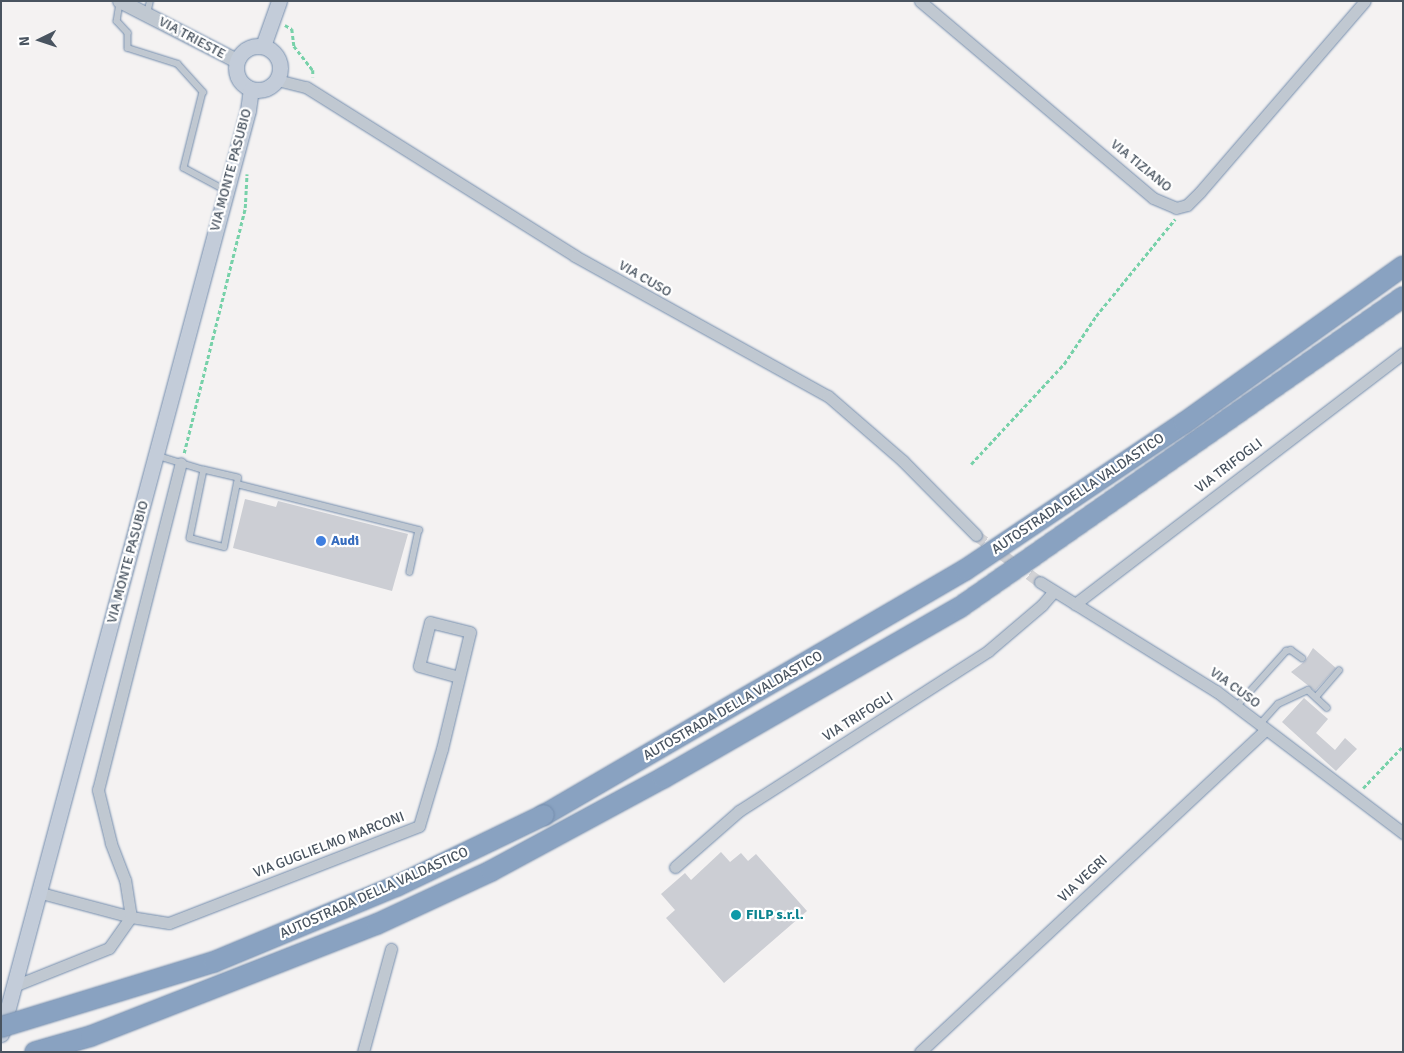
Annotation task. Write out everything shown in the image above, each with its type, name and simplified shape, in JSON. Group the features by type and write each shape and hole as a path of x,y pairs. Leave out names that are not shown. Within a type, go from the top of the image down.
{"highway":[{"name":"AUTOSTRADA DELLA VALDASTICO","path":"1,1027 214,962 397,886 544,815 965,570 1184,422 1403,266"},
{"name":"AUTOSTRADA DELLA VALDASTICO","path":"36,1052 91,1036 377,924 491,870 663,778 959,608 1403,297"}],"main road":[{"path":"263,46 273,24 279,1"},
{"path":"237,61 244,50 263,46"},
{"path":"263,46 279,60 276,80"},
{"name":"VIA MONTE PASUBIO","path":"237,61 237,75 251,89 265,89 276,80"},
{"name":"VIA MONTE PASUBIO","path":"1,1034 156,456 251,89"}],"street":[{"name":"VIA TRIESTE","path":"120,1 148,8 237,61"},
{"name":"VIA TIZIANO","path":"920,1 1154,198 1176,208 1187,205 1200,192 1364,1"},
{"name":"VIA CUSO","path":"276,80 306,87 583,260 828,396 903,461 976,535"},
{"name":"VIA TRIFOGLI","path":"1075,604 1403,353"},
{"name":"VIA MONTE PASUBIO","path":"131,917 125,880 111,843 98,790 181,463"},
{"name":"VIA CUSO","path":"1040,582 1157,653 1236,706 1403,833"},
{"name":"VIA TRIFOGLI","path":"675,868 740,811 988,651 1042,605 1054,591"},
{"name":"VIA GUGLIELMO MARCONI","path":"40,893 131,917 169,923 419,826 459,677 470,632 430,622 419,666 459,677"},
{"name":"VIA VEGRI","path":"920,1052 1263,727"},
{"path":"14,986 109,948 131,917"},
{"path":"363,1052 391,950"}],"lane":[{"path":"120,1 117,21 128,33 128,48 178,64 203,92 184,168 225,190"},
{"path":"156,456 238,478 224,547 190,538 204,470"},
{"path":"237,484 419,530 410,572"},
{"path":"1236,706 1286,651 1292,650 1302,658"},
{"path":"1316,697 1339,671"},
{"path":"1263,727 1284,700 1308,690 1328,708"}],"path":[{"path":"273,24 289,26 292,29 297,52 315,74 306,87"},
{"path":"181,463 245,208 247,166"},
{"path":"971,464 1064,364 1106,302 1172,226 1176,208"},
{"path":"1354,796 1403,746"}],"building":[{"name":"Audi","path":"245,499 276,507 278,501 408,534 392,591 233,548"},
{"path":"1313,648 1336,668 1315,691 1291,672 1305,661"},
{"path":"1304,698 1328,719 1316,733 1335,750 1345,738 1357,749 1336,771 1282,722"},
{"name":"FILP s.r.l.","path":"721,852 730,862 741,853 748,861 756,854 807,911 724,983 666,918 675,910 661,894 685,873 691,880"}],"tunnel":[{"path":"976,535 1040,582"}],"place":[{"name":"Audi","path":"321,541"},
{"name":"FILP s.r.l.","path":"736,915"}]}
